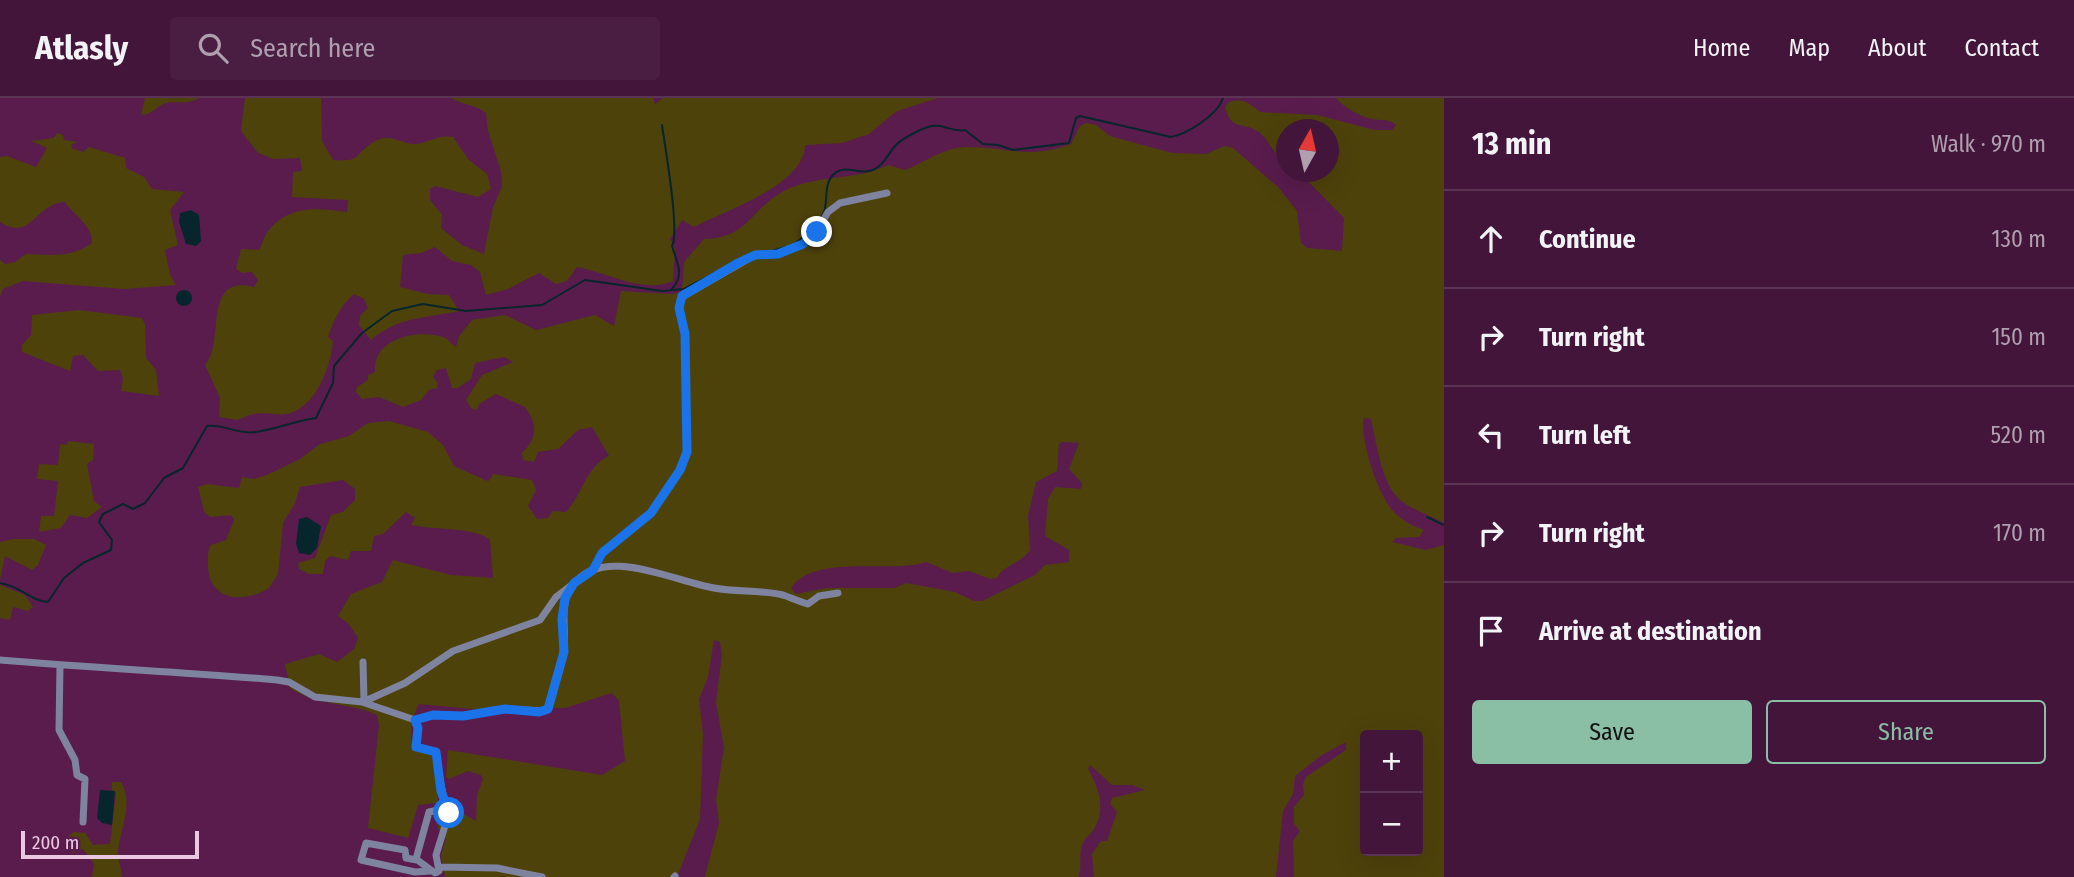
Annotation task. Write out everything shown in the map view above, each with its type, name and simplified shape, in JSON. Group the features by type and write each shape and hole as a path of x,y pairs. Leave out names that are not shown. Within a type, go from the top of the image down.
{"street":[{"path":"593,570 602,553 651,513 680,470 687,452 685,334 679,308 682,296 755,255 778,254 803,244 817,232 828,212 840,203 887,193"},
{"path":"363,702 405,683 453,651 540,620 556,597 593,570 616,566 662,572 711,588 782,595 808,604 826,594 838,593"},
{"path":"0,660 160,674 187,671 289,681 315,697 363,702 415,720 433,715 463,716 505,709 539,712 548,709 564,652 563,610 574,583"},
{"path":"363,662 363,702"},
{"path":"60,666 59,730 75,760 77,775 85,779 83,822"},
{"path":"415,720 418,728 416,747 436,752 441,791 447,808 448,819 436,855 438,872 415,872 361,860 366,843 405,850 406,858 416,860 430,871"},
{"path":"416,860 429,812 447,808"},
{"path":"439,867 497,868 542,877"}],"shaded area":[{"path":"145,98 199,98 187,102 166,103 141,115"},
{"path":"245,98 321,98 322,141 333,160 353,159 372,143 384,138 415,144 453,137 468,159 487,174 491,189 478,197 435,186 430,189 430,200 442,215 441,228 462,245 484,254 493,207 502,187 501,171 488,131 486,113 451,98 653,98 655,104 663,98 938,98 897,111 869,134 842,143 805,145 801,160 792,173 761,195 694,227 682,220 670,239 675,250 673,281 637,284 577,267 567,281 556,284 539,273 508,289 486,295 480,272 471,265 452,261 435,247 421,253 403,255 400,287 428,294 449,295 459,311 402,323 381,332 371,340 359,325 360,316 368,308 364,299 354,294 341,308 332,325 328,337 333,341 326,372 308,401 291,413 260,413 238,420 219,417 220,398 205,365 211,355 221,300 227,290 238,286 254,287 258,280 252,272 242,273 236,269 241,249 259,250 267,232 286,216 315,209 347,212 348,200 292,197 293,172 302,171 300,158 273,159 258,153 241,131"},
{"path":"1336,98 1444,98 1444,523 1397,498 1382,466 1371,419 1364,418 1363,427 1371,466 1381,492 1392,510 1402,519 1424,530 1419,537 1396,538 1392,542 1426,550 1444,545 1444,877 1294,877 1293,841 1300,831 1294,824 1294,807 1304,795 1303,784 1306,777 1346,750 1346,742 1322,755 1295,776 1293,794 1283,811 1276,877 1094,877 1092,854 1101,841 1107,841 1117,812 1110,804 1112,798 1145,790 1132,785 1112,785 1090,765 1088,769 1098,790 1100,812 1094,829 1082,845 1078,877 705,877 719,823 716,800 724,748 716,702 722,655 720,642 714,640 708,677 699,699 703,735 700,819 677,877 445,877 441,856 446,838 438,829 438,818 458,811 476,821 477,795 483,779 481,775 468,771 449,779 446,777 448,750 602,775 625,761 619,701 612,693 565,708 472,709 419,704 412,726 412,744 414,750 432,753 437,803 418,805 408,838 368,828 379,725 377,715 300,694 290,688 285,664 319,654 337,662 354,649 358,638 349,624 338,616 351,594 382,582 393,560 451,575 493,578 490,540 475,533 411,525 415,518 406,512 383,534 374,536 371,551 351,551 348,560 330,556 325,561 323,574 309,574 299,569 298,563 315,558 331,515 343,512 355,500 355,489 343,480 300,487 295,503 283,523 278,574 269,588 249,596 230,596 221,593 210,578 208,553 211,545 226,540 234,520 231,515 210,517 204,511 198,487 207,484 239,488 242,477 254,479 267,475 300,459 320,444 349,436 368,423 389,421 428,432 443,445 454,466 485,480 489,481 493,474 532,480 536,490 528,506 537,519 548,518 553,511 566,512 595,466 609,456 592,427 578,430 558,449 538,452 534,462 523,460 522,453 534,432 532,420 525,407 496,394 479,404 477,410 471,408 466,400 482,375 513,362 504,357 475,363 471,379 458,388 452,388 446,368 437,370 433,377 438,383 437,388 429,390 421,400 403,407 379,397 362,399 356,392 357,387 368,380 368,375 375,372 376,360 381,351 398,339 421,334 433,335 445,338 456,347 459,336 472,320 505,315 536,330 595,315 614,326 621,291 671,294 682,292 684,262 704,239 731,234 772,198 784,191 809,182 863,173 888,165 905,170 943,152 959,148 1018,152 1056,149 1071,144 1080,126 1086,123 1096,125 1110,136 1172,153 1206,154 1225,146 1233,148 1279,188 1297,211 1301,243 1307,248 1342,251 1344,218 1309,182 1339,182 1339,121 1374,130 1392,130 1396,125 1363,116","holes":["1079,443 1069,469 1082,483 1081,489 1055,487 1048,499 1045,536 1069,550 1069,562 1045,565 1035,575 982,601 974,601 955,592 906,583 895,588 826,588 796,594 791,588 802,577 817,571 926,562 953,573 969,571 990,579 997,578 1004,569 1030,550 1028,516 1036,482 1057,471 1059,444"]},
{"path":"1239,101 1246,102 1260,112 1317,115 1332,119 1276,119 1276,153 1260,133 1234,123 1225,107 1229,102"},
{"path":"57,133 63,135 64,140 78,142 72,144 71,148 83,152 89,147 125,158 126,168 144,177 152,189 184,192 170,210 178,245 165,250 170,275 176,285 124,289 23,281 3,289 0,296 0,260 5,264 15,262 26,254 68,253 92,243 86,226 65,202 54,204 20,228 0,222 0,157 7,156 36,167 47,148 31,141 54,138"},
{"path":"191,210 199,215 201,241 196,246 186,244 179,222 180,213"},
{"path":"181,290 187,290 192,298 190,304 181,306 176,301 176,295"},
{"path":"79,310 142,318 145,325 146,358 156,370 159,396 121,391 123,378 120,370 98,371 83,355 73,356 70,371 22,352 22,345 31,335 32,315"},
{"path":"68,441 94,444 93,460 87,464 94,501 102,507 87,518 70,515 61,528 39,532 41,516 54,516 58,481 37,479 39,464 58,465 60,444 67,445"},
{"path":"307,517 321,526 317,548 310,555 299,553 296,544 299,519"},
{"path":"34,539 46,545 38,565 32,570 5,556 0,580 0,542"},
{"path":"0,585 25,595 33,607 28,611 13,607 10,620 0,618"},
{"path":"112,782 121,782 126,800 118,854 122,877 92,877 94,864 83,849 73,853 63,840 74,832 85,833 93,845 110,844 116,793 112,790"},
{"path":"100,790 115,791 112,825 102,823 97,818"}],"waterway":[{"path":"794,244 803,238 821,217 832,176 842,170 862,172 877,168 898,143 928,127 965,130 983,144 1013,150 1069,143 1076,118 1080,116 1171,137 1201,123 1215,111 1223,98"},
{"path":"662,125 673,207 672,246 679,268 678,278 672,289"},
{"path":"771,251 786,247"},
{"path":"0,583 48,602 64,578 83,563 111,550 112,540 99,522 103,514 123,504 133,509 145,503 164,478 183,468 207,426 250,433 316,418 333,383 334,366 362,333 392,311 423,304 466,311 542,305 585,280 662,291 684,289 749,255"},
{"path":"1427,517 1444,525"}],"route":[{"path":"449,813 442,798 436,752 416,747 418,728 415,720 433,715 453,717 505,709 539,712 548,709 564,652 562,619 565,598 574,583 593,570 596,559 602,553 651,513 680,470 689,445 685,334 679,308 682,296 738,263 755,255 778,254 803,244 817,232"}]}
